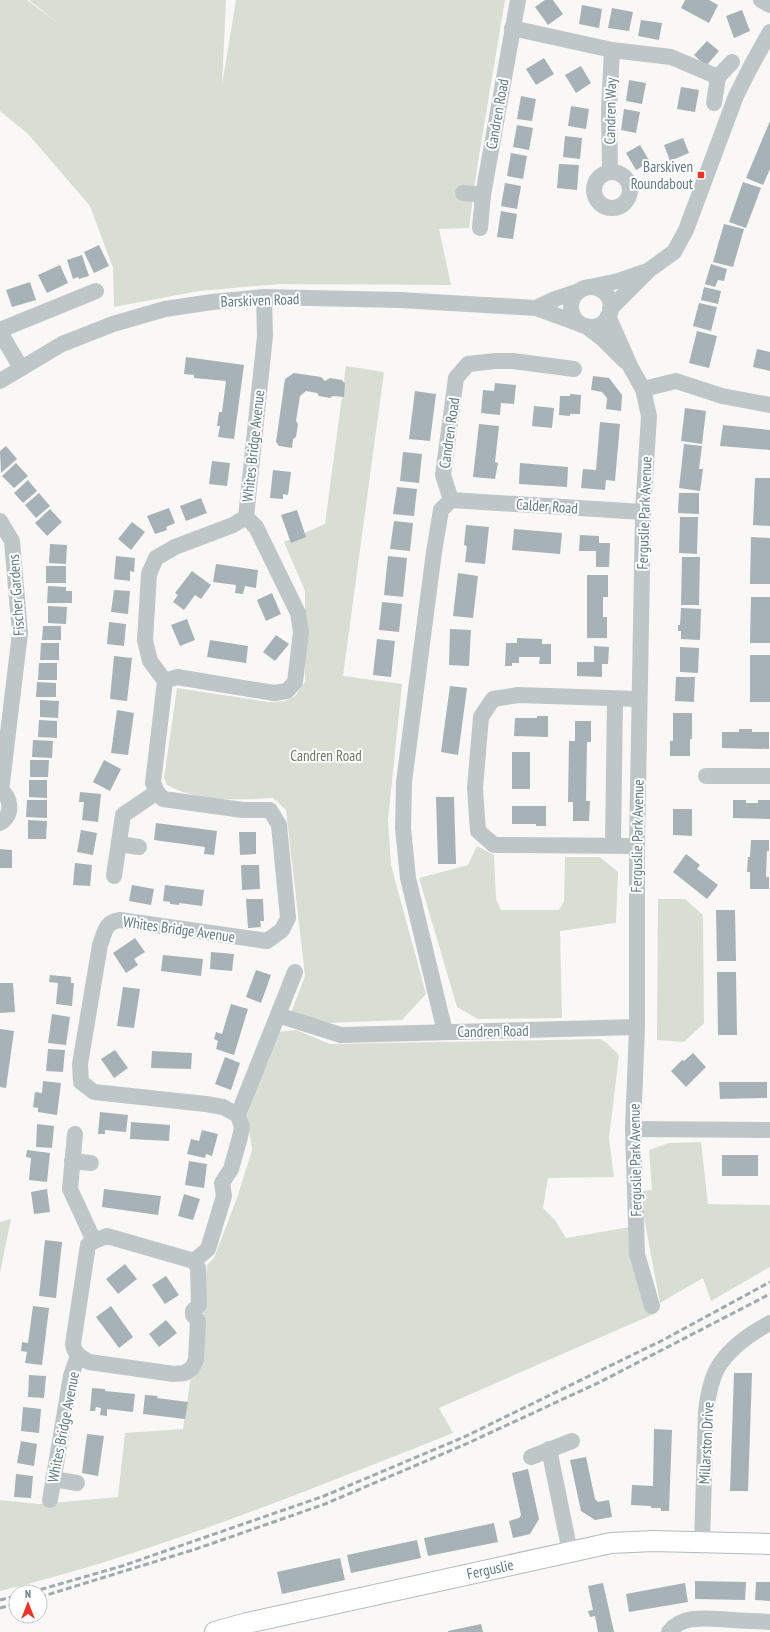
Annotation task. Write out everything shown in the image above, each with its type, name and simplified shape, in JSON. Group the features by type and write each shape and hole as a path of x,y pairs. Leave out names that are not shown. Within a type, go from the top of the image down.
{"main road":[{"name":"Ferguslie","path":"215,1632 247,1623 611,1543 629,1541 770,1544"}],"street":[{"name":"Candren Road","path":"480,228 483,195 518,0"},
{"path":"761,0 770,5"},
{"path":"512,28 612,50 672,57 718,77"},
{"path":"649,270 618,282 584,289 574,295 571,308 572,314 583,325 599,325 649,270 674,252 686,230 736,96 770,32"},
{"name":"Candren Way","path":"610,172 609,110 612,50"},
{"path":"714,103 718,77 732,62"},
{"path":"464,192 483,195"},
{"path":"584,289 598,288 608,296 609,313"},
{"name":"Barskiven Road","path":"536,308 555,299 584,289"},
{"path":"21,368 0,331 96,291"},
{"name":"Barskiven Road","path":"0,381 62,344 120,322 165,309 212,302 264,297 400,300 536,308 583,325"},
{"name":"Whites Bridge Avenue","path":"165,681 150,661 145,640 149,574 156,558 175,547 233,525 246,517 265,336 264,297"},
{"name":"Ferguslie Park Avenue","path":"609,313 631,368 643,389 649,416 643,512 637,846 637,1027 633,1129 637,1254 652,1306"},
{"name":"Ferguslie Park Avenue","path":"583,325 604,340 631,368"},
{"name":"Candren Road","path":"574,369 512,361 495,361 468,364 456,378 443,475 451,500 441,510 434,552 404,782 403,828 408,878 445,1032 637,1027"},
{"path":"643,389 676,381 722,396 770,405"},
{"name":"Calder Road","path":"451,500 643,512"},
{"path":"114,876 123,814 157,792 153,783 165,681 177,677 274,693 286,691 295,682 301,632 298,613 256,527 246,517"},
{"name":"Fischer Gardens","path":"0,521 12,541 20,634 0,790"},
{"path":"637,846 494,845 478,831 475,788 481,717 493,698 518,695 639,699"},
{"path":"613,845 615,698"},
{"path":"706,776 770,776"},
{"path":"0,790 5,794 10,805 7,816 0,823"},
{"name":"Whites Bridge Avenue","path":"157,792 163,799 243,810 270,810 279,825 288,918 282,930 267,941 120,920 113,921 106,927 100,945 80,1064 81,1082 94,1092 206,1104 223,1107 238,1115"},
{"path":"118,844 139,847"},
{"path":"75,1134 70,1189 94,1240 107,1236 194,1261 208,1250 224,1196 222,1183 231,1169 240,1137 242,1127 238,1115 295,972"},
{"path":"278,1015 341,1035 445,1032"},
{"path":"633,1129 770,1130"},
{"path":"72,1161 92,1163"},
{"name":"Whites Bridge Avenue","path":"94,1240 88,1245 73,1344 74,1350 78,1356 89,1362 174,1374 185,1374 192,1368 196,1360 198,1321 193,1315 193,1311 199,1305 198,1268 194,1261"},
{"name":"Millarston Drive","path":"702,1542 706,1412 709,1390 720,1365 745,1337 770,1323"},
{"name":"Whites Bridge Avenue","path":"50,1500 71,1376 78,1356"},
{"path":"532,1457 572,1440"},
{"path":"549,1449 570,1552"},
{"path":"53,1479 76,1483"},
{"path":"669,1632 672,1627 686,1620 707,1618 733,1626 770,1622"}],"green space":[{"path":"0,0 27,0 59,24 29,0 226,0 222,85 236,0 505,0 477,168 469,228 439,229 451,285 278,284 199,291 114,307 113,268 90,206 28,134 0,111"},
{"name":"Candren Road","path":"346,366 384,372 343,676 402,684 388,820 391,865 426,994 402,1020 328,1023 291,1013 305,976 286,810 273,798 218,799 179,791 167,785 164,778 177,688 269,702 285,701 295,696 305,682 305,591 284,542 325,524"},
{"path":"477,846 494,855 496,899 501,910 559,910 564,901 565,857 600,857 618,872 616,923 560,931 562,1018 478,1019 457,1007 419,878 468,865"},
{"path":"658,899 685,899 703,915 704,1023 684,1042 657,1040"},
{"path":"296,1030 330,1044 600,1039 607,1043 619,1055 609,1138 614,1177 548,1178 543,1208 555,1220 566,1238 636,1226 637,1254 654,1314 439,1408 453,1433 285,1499 172,1540 58,1576 27,1584 8,1584 8,1589 0,1591 0,1500 39,1504 118,1497 125,1433 183,1429 191,1376 199,1364 207,1265 214,1258 237,1198 252,1150 247,1115 276,1032"},
{"path":"701,1142 708,1204 770,1205 770,1267 711,1301 703,1278 660,1303 639,1191 652,1190 649,1150 669,1143"},
{"path":"11,1219 0,1273 0,1222"}],"building":[{"path":"545,0 553,0 563,14 548,25 535,7"},
{"path":"685,0 709,0 718,5 709,23 681,8"},
{"path":"582,5 602,9 599,28 579,24"},
{"path":"612,8 633,12 629,31 608,28"},
{"path":"742,10 750,31 734,38 726,16"},
{"path":"641,20 662,23 659,40 638,36"},
{"path":"707,41 719,51 706,66 694,55"},
{"path":"544,58 554,74 536,85 526,69"},
{"path":"581,66 591,83 576,93 565,75"},
{"path":"629,80 646,83 642,104 626,101"},
{"path":"681,87 699,90 695,112 677,109"},
{"path":"521,96 536,99 532,121 517,119"},
{"path":"571,106 589,109 586,129 568,126"},
{"path":"624,109 640,112 636,133 621,130"},
{"path":"770,121 770,169 763,185 746,178"},
{"path":"517,125 533,128 529,150 513,147"},
{"path":"565,136 582,138 580,159 563,157"},
{"path":"683,138 689,153 670,161 664,145"},
{"path":"640,145 650,162 636,170 626,153"},
{"path":"511,153 527,156 523,179 507,176"},
{"path":"559,164 579,165 577,190 557,188"},
{"path":"743,182 761,188 746,228 729,222"},
{"path":"505,183 521,186 517,209 501,206"},
{"path":"501,211 517,214 513,239 497,237"},
{"path":"724,224 744,229 733,267 713,262"},
{"path":"99,245 109,266 94,273 84,252"},
{"path":"82,255 89,276 73,279 67,260"},
{"path":"711,264 727,269 724,281 718,280 715,287 705,284"},
{"path":"60,265 68,283 47,293 38,275"},
{"path":"30,282 36,300 12,307 6,290"},
{"path":"704,287 721,291 718,304 701,300"},
{"path":"699,303 717,307 711,331 693,326"},
{"path":"697,331 717,336 709,368 689,363"},
{"path":"757,349 770,352 770,371 753,367"},
{"path":"186,357 244,365 234,439 218,437 220,426 217,426 219,412 222,412 226,381 194,378 194,375 184,374"},
{"path":"294,373 321,377 325,381 330,378 342,380 345,384 344,397 333,396 330,398 306,391 300,396 296,421 298,424 296,437 293,439 292,448 279,446 276,442 285,379"},
{"path":"593,376 609,378 622,395 621,411 606,409 607,398 602,392 591,390"},
{"path":"495,383 516,385 514,404 501,403 500,415 481,413 483,390 494,391"},
{"path":"415,391 436,394 430,441 409,439"},
{"path":"570,394 581,395 580,414 570,414 570,416 559,415 560,396 570,396"},
{"path":"534,406 554,408 552,428 532,426"},
{"path":"685,408 706,411 702,444 681,441"},
{"path":"600,422 620,424 615,481 606,480 605,490 581,488 583,469 596,470"},
{"path":"479,424 499,426 495,462 498,463 495,479 473,477"},
{"path":"723,425 770,430 770,450 720,446"},
{"path":"684,444 702,446 699,469 703,469 700,491 679,488"},
{"path":"6,446 17,459 1,473 0,451"},
{"path":"403,452 422,454 419,483 400,481"},
{"path":"212,461 230,463 227,486 209,484"},
{"path":"16,463 28,476 14,488 2,476"},
{"path":"520,463 568,467 567,487 519,484"},
{"path":"273,470 291,472 288,495 283,494 283,499 270,498"},
{"path":"755,478 770,478 770,526 753,525"},
{"path":"28,480 37,491 23,503 14,493"},
{"path":"397,487 417,489 414,516 393,514"},
{"path":"39,493 50,506 36,518 25,505"},
{"path":"679,493 699,493 699,514 678,513"},
{"path":"201,498 207,513 186,521 180,506"},
{"path":"169,508 175,523 166,527 167,530 155,534 147,516"},
{"path":"50,509 62,522 47,536 35,523"},
{"path":"297,510 306,537 291,543 281,515"},
{"path":"680,517 698,517 697,554 679,553"},
{"path":"394,521 413,523 410,551 390,549"},
{"path":"132,522 145,532 131,550 118,539"},
{"path":"466,525 489,527 485,564 465,562 467,546 464,545"},
{"path":"514,529 562,533 560,554 512,550"},
{"path":"580,535 599,536 599,543 610,543 609,567 596,567 596,551 579,551"},
{"path":"751,537 770,538 770,584 750,584"},
{"path":"50,544 67,545 66,564 49,563"},
{"path":"116,556 135,558 134,572 130,571 130,581 114,579"},
{"path":"388,556 407,558 403,597 384,595"},
{"path":"682,557 700,557 699,605 681,605"},
{"path":"216,564 258,570 256,588 245,586 243,594 235,593 236,585 213,582"},
{"path":"46,566 66,566 66,583 46,583"},
{"path":"192,571 211,585 201,599 195,595 184,610 173,602 178,595 175,593"},
{"path":"458,573 478,576 473,618 453,616"},
{"path":"587,575 608,575 608,597 603,597 603,617 607,617 607,638 587,638"},
{"path":"48,586 66,587 66,591 72,591 72,603 47,603"},
{"path":"114,590 130,591 128,614 111,612"},
{"path":"272,593 281,614 266,621 257,600"},
{"path":"751,597 770,597 770,643 750,643"},
{"path":"382,602 402,604 399,632 379,630"},
{"path":"48,606 67,607 66,624 48,623"},
{"path":"681,608 701,609 700,640 681,639 681,631 678,631 678,625 680,625"},
{"path":"187,619 195,640 180,646 171,625"},
{"path":"109,622 126,624 124,646 107,644"},
{"path":"43,626 61,626 61,640 42,640"},
{"path":"450,629 471,630 469,666 449,665"},
{"path":"276,635 289,644 275,661 263,652"},
{"path":"517,638 542,639 542,644 551,644 551,664 539,664 540,657 519,657 519,663 512,663 512,666 505,666 506,643 517,643"},
{"path":"377,639 395,641 391,677 373,675"},
{"path":"210,640 248,646 246,663 207,657"},
{"path":"41,643 59,643 59,660 40,660"},
{"path":"594,646 609,647 608,664 602,664 602,677 577,676 577,662 594,662"},
{"path":"680,647 699,648 698,673 680,672"},
{"path":"750,655 770,655 770,702 750,702"},
{"path":"114,656 132,658 127,701 110,699"},
{"path":"39,663 57,663 57,680 38,680"},
{"path":"676,677 695,677 694,702 675,701"},
{"path":"37,682 56,683 56,697 36,697"},
{"path":"450,686 467,688 458,755 441,752"},
{"path":"40,700 59,701 58,718 40,717"},
{"path":"117,710 134,713 128,755 111,753"},
{"path":"673,713 692,713 692,739 690,739 690,756 670,756 670,741 673,741"},
{"path":"537,716 548,716 548,737 514,736 515,718 537,718"},
{"path":"39,720 57,721 57,738 38,737"},
{"path":"575,721 591,721 591,742 587,742 586,801 590,801 589,821 573,821 573,802 568,802 569,741 575,741"},
{"path":"739,729 752,729 752,732 769,732 769,749 722,748 722,732 739,732"},
{"path":"33,740 53,741 52,758 32,757"},
{"path":"512,752 530,752 530,789 512,789"},
{"path":"30,760 49,760 48,777 30,777"},
{"path":"104,760 121,769 110,791 93,782"},
{"path":"29,780 47,780 47,798 29,797"},
{"path":"80,792 101,794 98,822 82,820 84,802 79,802"},
{"path":"436,797 454,797 456,864 438,864"},
{"path":"27,800 47,800 47,818 26,817"},
{"path":"733,800 746,800 746,803 758,803 758,800 770,800 770,819 733,818"},
{"path":"512,806 546,806 546,826 536,826 536,824 512,824"},
{"path":"673,809 692,809 692,836 673,835"},
{"path":"28,820 47,821 46,839 28,839"},
{"path":"156,823 217,831 214,855 204,854 205,847 154,840"},
{"path":"81,830 97,833 93,855 77,852"},
{"path":"239,832 256,832 256,854 240,855"},
{"path":"751,840 769,840 766,877 769,877 769,889 750,889 750,872 747,872"},
{"path":"0,849 12,850 12,868 0,868"},
{"path":"686,854 700,865 697,869 718,885 707,899 673,872"},
{"path":"75,863 92,865 90,886 73,885"},
{"path":"241,865 259,865 260,889 242,890"},
{"path":"132,885 154,889 151,905 129,901"},
{"path":"165,885 204,890 202,906 179,903 179,905 170,904 170,902 163,901"},
{"path":"246,899 263,899 264,921 260,921 261,927 248,928"},
{"path":"716,910 735,910 736,961 717,961"},
{"path":"135,938 145,952 134,959 138,965 126,973 113,953"},
{"path":"211,952 234,954 232,971 210,969"},
{"path":"163,955 203,959 201,976 161,971"},
{"path":"256,970 271,975 261,1003 246,997"},
{"path":"717,972 736,972 737,1035 718,1035"},
{"path":"50,975 71,977 71,983 74,983 72,1006 56,1004 58,983 49,982"},
{"path":"0,983 13,983 15,1012 0,1013"},
{"path":"123,987 140,989 134,1028 117,1026"},
{"path":"231,1004 248,1009 234,1055 216,1049 218,1041 214,1039 216,1032 222,1034"},
{"path":"52,1014 70,1017 66,1045 48,1043"},
{"path":"0,1029 14,1031 6,1088 0,1087"},
{"path":"48,1049 65,1050 63,1072 46,1071"},
{"path":"115,1050 128,1068 114,1078 101,1059"},
{"path":"152,1051 192,1053 191,1069 151,1068"},
{"path":"693,1053 706,1067 686,1087 671,1071 682,1060 684,1061"},
{"path":"225,1057 240,1063 231,1090 215,1084"},
{"path":"43,1081 61,1083 57,1115 38,1112 38,1108 33,1107 35,1092 42,1093"},
{"path":"719,1082 767,1082 767,1098 720,1099"},
{"path":"100,1112 128,1115 126,1132 105,1130 105,1134 98,1134"},
{"path":"131,1122 170,1125 169,1141 130,1139"},
{"path":"37,1124 54,1126 52,1148 36,1147"},
{"path":"202,1130 218,1134 212,1156 206,1154 205,1158 187,1154 191,1139 199,1141"},
{"path":"27,1150 50,1153 47,1182 29,1180 31,1158 26,1157"},
{"path":"722,1155 758,1155 758,1176 722,1176"},
{"path":"189,1161 207,1164 204,1188 185,1185"},
{"path":"47,1189 50,1212 34,1214 31,1192"},
{"path":"104,1189 161,1196 158,1215 102,1207"},
{"path":"184,1194 200,1199 193,1220 178,1216"},
{"path":"45,1240 62,1242 56,1298 39,1296"},
{"path":"125,1264 137,1279 118,1294 106,1279"},
{"path":"166,1276 179,1295 165,1304 152,1285"},
{"path":"33,1306 49,1308 42,1365 25,1363 27,1352 21,1351 22,1342 28,1343"},
{"path":"111,1306 133,1337 119,1348 96,1317"},
{"path":"166,1320 177,1333 159,1347 149,1334"},
{"path":"734,1373 752,1373 748,1491 730,1491"},
{"path":"29,1375 46,1376 44,1398 28,1397"},
{"path":"92,1388 135,1394 133,1412 107,1409 107,1416 100,1415 101,1408 96,1407 95,1411 90,1411"},
{"path":"145,1395 188,1402 185,1419 143,1414"},
{"path":"23,1407 41,1409 39,1433 21,1431"},
{"path":"654,1429 672,1430 669,1511 661,1511 661,1508 651,1508 651,1506 631,1505 632,1485 653,1486"},
{"path":"87,1434 104,1436 98,1476 82,1473"},
{"path":"21,1441 37,1444 34,1466 17,1463"},
{"path":"586,1457 595,1499 598,1502 609,1500 612,1517 595,1520 581,1511 570,1460"},
{"path":"528,1469 539,1519 530,1534 513,1538 509,1521 519,1518 521,1515 512,1473"},
{"path":"16,1474 33,1476 31,1498 14,1497"},
{"path":"494,1523 498,1542 428,1556 424,1538"},
{"path":"417,1540 421,1558 351,1573 347,1555"},
{"path":"340,1558 345,1580 282,1594 277,1572"},
{"path":"695,1581 746,1582 745,1600 695,1599"},
{"path":"756,1582 770,1582 770,1601 755,1600"},
{"path":"603,1583 614,1632 598,1632 595,1616 590,1617 588,1611 593,1610 588,1586"},
{"path":"685,1583 688,1602 629,1612 626,1594"},
{"path":"481,1624 483,1632 448,1632 448,1631"}],"railway":[{"path":"48,1587 122,1566 324,1496 464,1437 663,1340 770,1282"},
{"path":"48,1595 196,1549 325,1504 466,1444 600,1382 770,1294"},
{"path":"0,1600 8,1598"},
{"path":"0,1608 8,1606"}],"place":[{"name":"Barskiven Roundabout","path":"701,175"}]}
